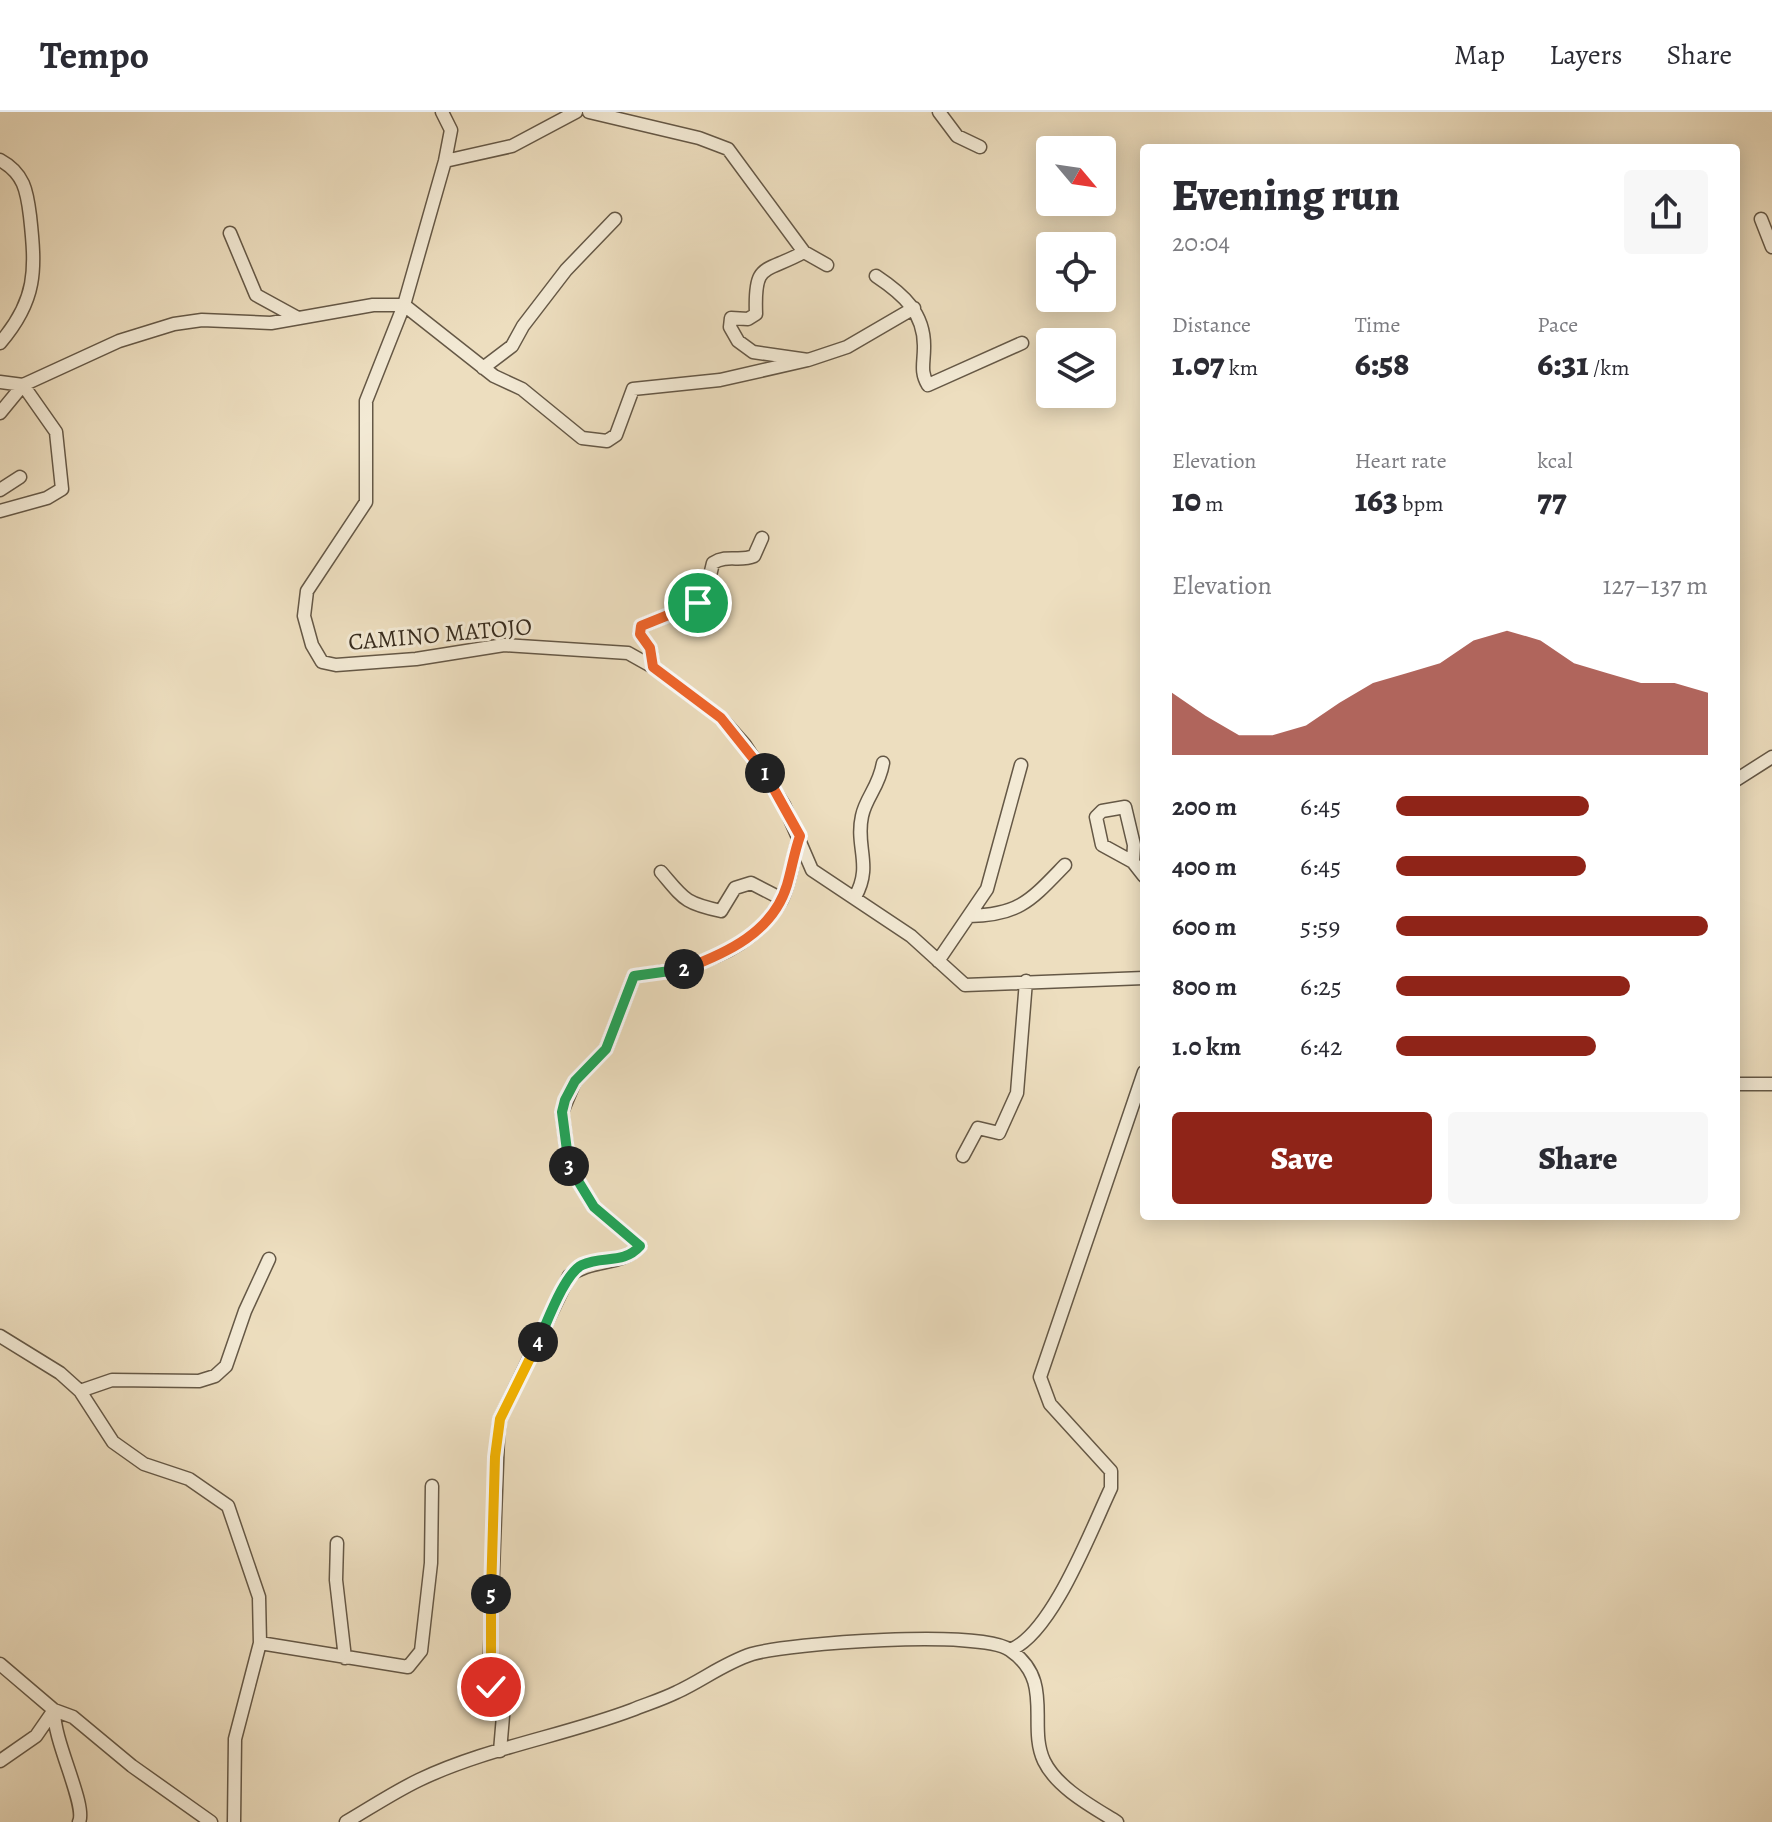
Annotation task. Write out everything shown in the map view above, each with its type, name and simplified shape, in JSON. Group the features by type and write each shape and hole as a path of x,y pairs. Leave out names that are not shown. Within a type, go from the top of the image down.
{"street":[{"name":"CAMINO MATOJO","path":"442,112 451,130 445,161 404,305 366,401 366,502 307,591 304,616 312,645 322,662 336,665 416,659 504,645 628,653 653,667 721,718 745,745 767,776 800,836 812,870 911,936 965,985 1140,978"},
{"path":"445,161 512,146 576,112"},
{"path":"589,112 699,138 728,149 804,252 827,265"},
{"path":"939,112 957,136 980,147"},
{"path":"0,160 10,166 26,187 36,261 26,301 0,343"},
{"path":"483,368 512,346 523,326 566,270 615,219"},
{"path":"1761,219 1772,247"},
{"path":"230,233 256,295 298,318"},
{"path":"804,252 762,271 755,283 756,314 748,319 731,318 730,327 738,341 753,352 808,360"},
{"path":"876,276 914,308 924,325 922,374 928,385 1022,343"},
{"path":"0,413 23,385 119,341 174,324 202,320 271,323 373,305 404,305 483,368 522,389 582,438 607,441 616,435 633,389 720,380 808,360 847,347 914,308"},
{"path":"0,382 23,385 56,432 62,489 47,498 0,511"},
{"path":"0,490 20,477"},
{"path":"653,667 650,648 640,634 641,626 698,603 706,592 713,563 722,558 746,560 754,556 762,538"},
{"path":"1740,777 1772,757"},
{"path":"855,897 866,863 861,818 879,785 883,763"},
{"path":"938,961 987,889 1021,765"},
{"path":"1133,862 1134,845 1125,807 1102,811 1096,817 1102,845 1133,862 1140,871"},
{"path":"500,1751 503,1716 491,1687 490,1653 495,1457 500,1419 569,1276 582,1265 630,1257 640,1246 594,1207 569,1166 562,1112 565,1100 575,1081 606,1049 634,976 679,971 719,956 757,933 782,899 800,836"},
{"path":"969,916 1007,913 1019,907 1065,865"},
{"path":"661,872 687,903 721,911 735,888 751,883 782,899"},
{"path":"963,1156 978,1128 999,1133 1017,1093 1026,981"},
{"path":"1010,1650 1023,1645 1045,1622 1111,1488 1111,1471 1050,1404 1040,1377 1140,1084"},
{"path":"1740,1084 1772,1084"},
{"path":"80,1391 112,1380 199,1381 215,1376 226,1366 245,1311 269,1259"},
{"path":"0,1336 60,1373 80,1391 113,1442 144,1464 189,1479 228,1506 259,1597 260,1643 235,1739 234,1822"},
{"path":"260,1643 408,1667 421,1651 431,1563 432,1486"},
{"path":"337,1543 336,1580 345,1658"},
{"path":"346,1822 420,1779 500,1751 585,1727 677,1693 724,1664 756,1653 918,1638 970,1639 1010,1650 1030,1674 1040,1699 1037,1743 1045,1763 1057,1779 1117,1822"},
{"path":"0,1664 54,1710 73,1717 132,1766 211,1822"},
{"path":"0,1761 36,1736 54,1710"},
{"path":"54,1710 58,1743 80,1802 79,1822"}],"route":[{"path":"491,1687 495,1457 500,1419 569,1276 582,1265 630,1257 640,1246 594,1207 569,1166 562,1112 565,1100 575,1081 606,1049 634,976 679,971 719,956 757,933 782,899 800,836 767,776 745,745 721,718 653,667 650,648 640,634 641,626 698,603"}]}
